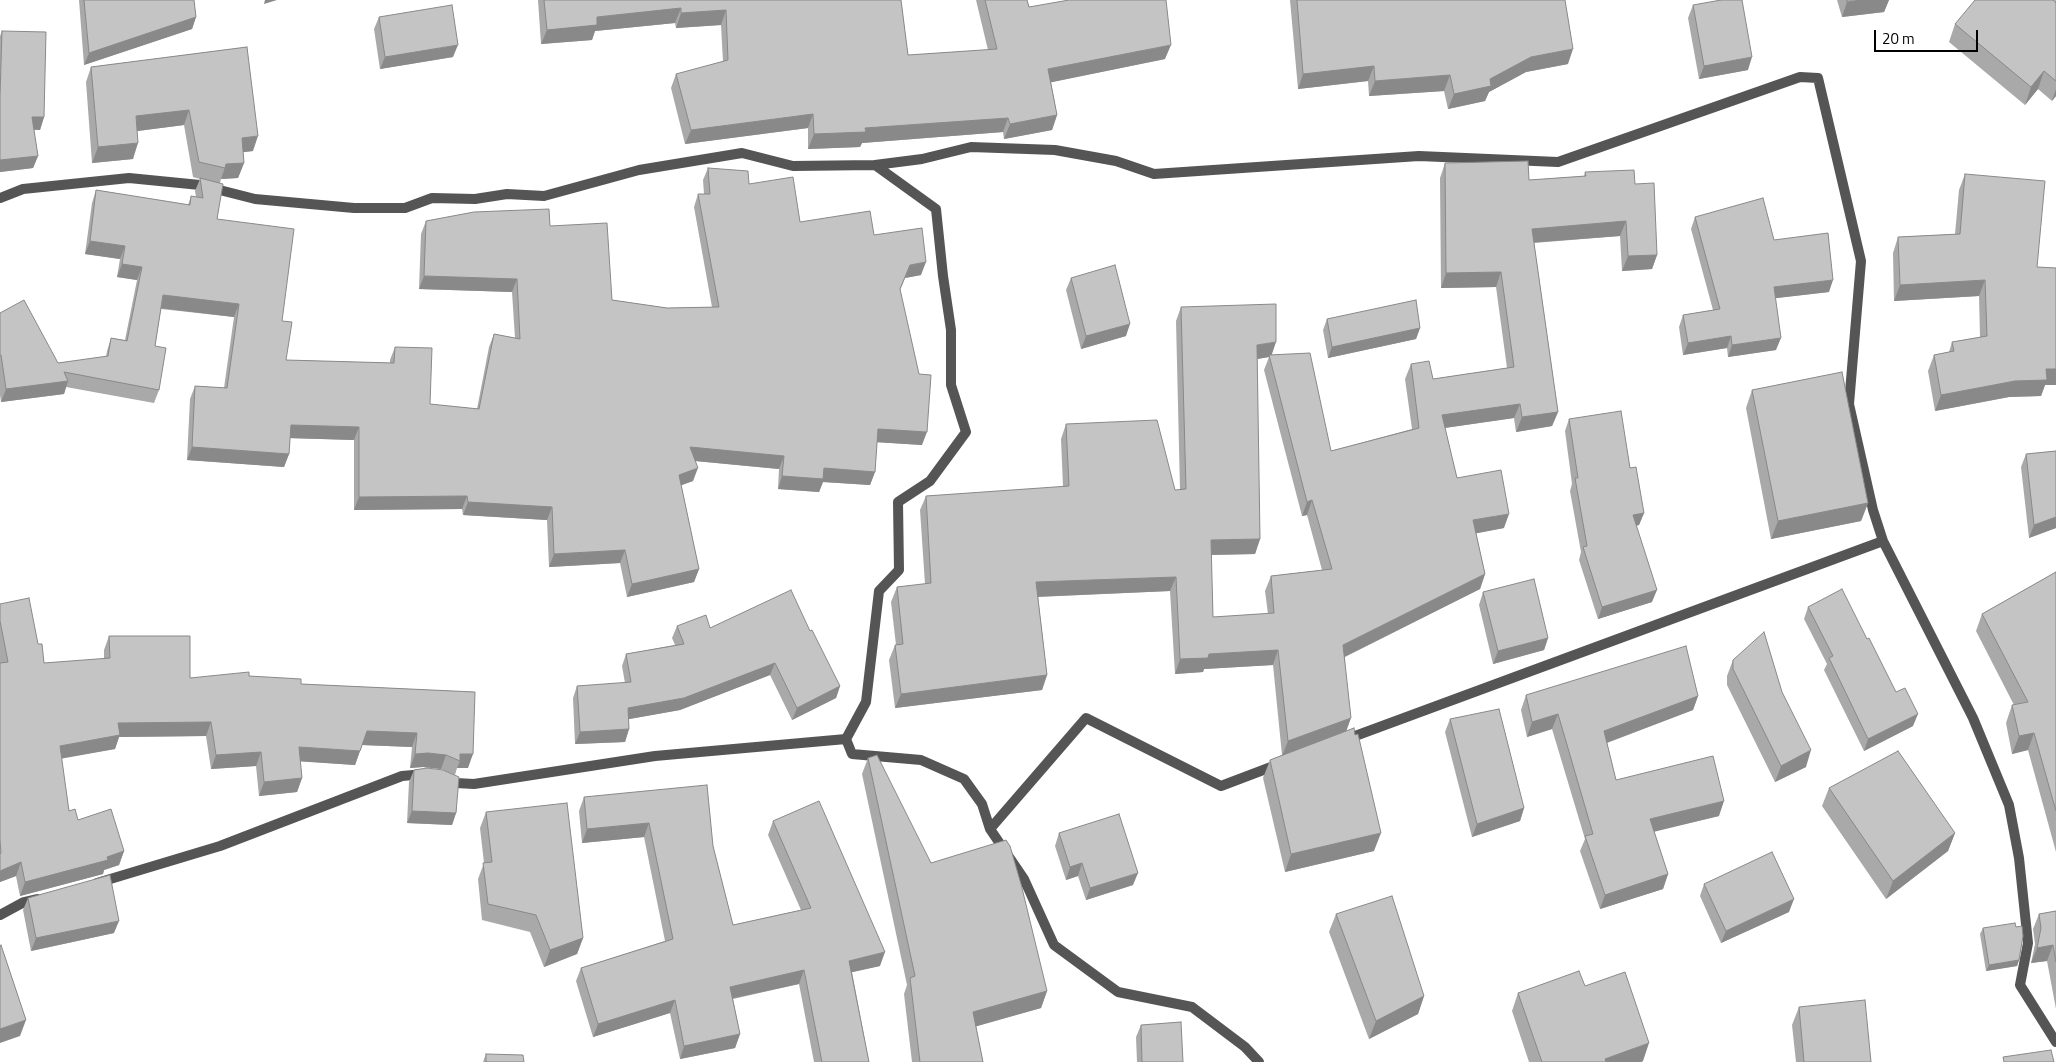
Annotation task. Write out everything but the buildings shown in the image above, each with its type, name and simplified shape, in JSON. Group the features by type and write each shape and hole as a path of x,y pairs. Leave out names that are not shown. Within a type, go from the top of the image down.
{"street":[{"path":"0,198 23,189 129,178 200,185 255,198 354,208 404,208 432,198 476,199 507,194 544,196 639,170 742,153 794,166 875,165 922,159 971,147 1055,150 1116,161 1154,174 1419,156 1558,162 1800,77 1818,78 1861,262 1849,404 1874,510 1883,541 1973,718 2009,805 2018,858 2028,943 2020,985 2056,1042"},
{"path":"846,739 866,702 879,591 899,570 898,502 930,481 966,432 951,385 951,330 942,276 936,209 875,165"},
{"path":"1332,745 1883,541"},
{"path":"990,829 1086,718 1221,786 1286,762"},
{"path":"88,885 220,846 402,776 436,775 456,783 474,784 655,756 846,739"},
{"path":"846,739 852,754 921,760 964,779 982,804 990,829 1024,879 1054,945 1118,992 1192,1007 1244,1047 1259,1062"},
{"path":"0,915 24,902 51,895"}]}
